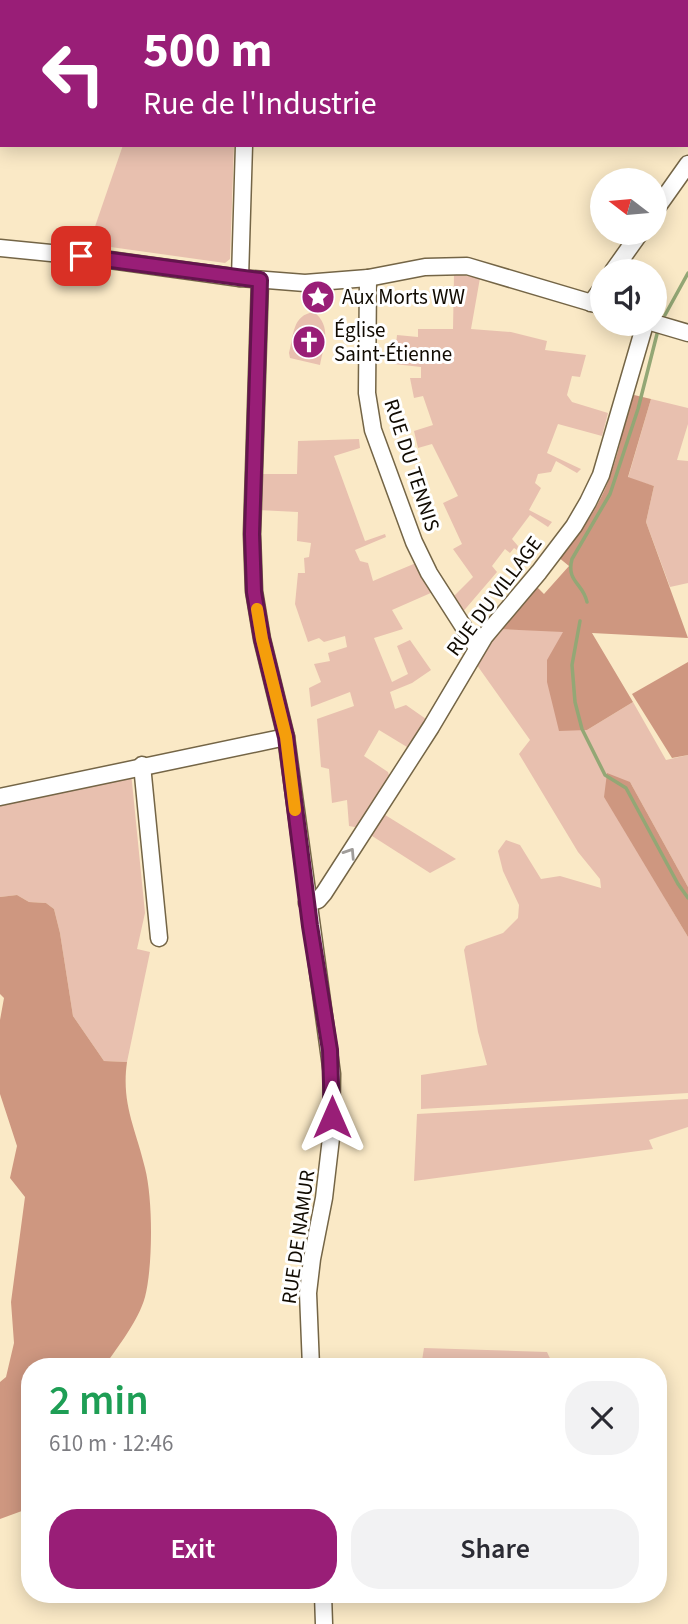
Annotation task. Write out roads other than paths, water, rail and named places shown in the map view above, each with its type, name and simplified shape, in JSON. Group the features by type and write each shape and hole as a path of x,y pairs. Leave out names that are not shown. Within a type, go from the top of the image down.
{"street":[{"path":"240,278 244,147"},
{"path":"667,194 688,164"},
{"path":"0,248 81,256 240,278 327,283 425,267 467,266 590,303"},
{"name":"RUE DU TENNIS","path":"368,278 367,393 373,430 414,542 475,652"},
{"name":"RUE DE NAMUR","path":"260,280 252,534 254,592 262,639 286,737 307,903 330,1050 332,1098 327,1177 308,1293 311,1358"},
{"path":"667,327 688,333"},
{"name":"RUE DU VILLAGE","path":"307,903 318,900 326,890 431,727 475,652 574,526 601,475 642,336"},
{"path":"0,797 142,765 286,737"},
{"path":"142,765 159,938"},
{"path":"323,1603 324,1624"}],"waterway":[{"path":"667,311 688,273"},
{"path":"587,602 571,573 572,559 610,494 638,409 656,336"},
{"path":"580,621 572,665 575,702 582,729 605,775 626,788 688,898"}],"place":[{"name":"Aux Morts WW","path":"318,297"},
{"name":"Église Saint-Étienne","path":"309,342"}]}
